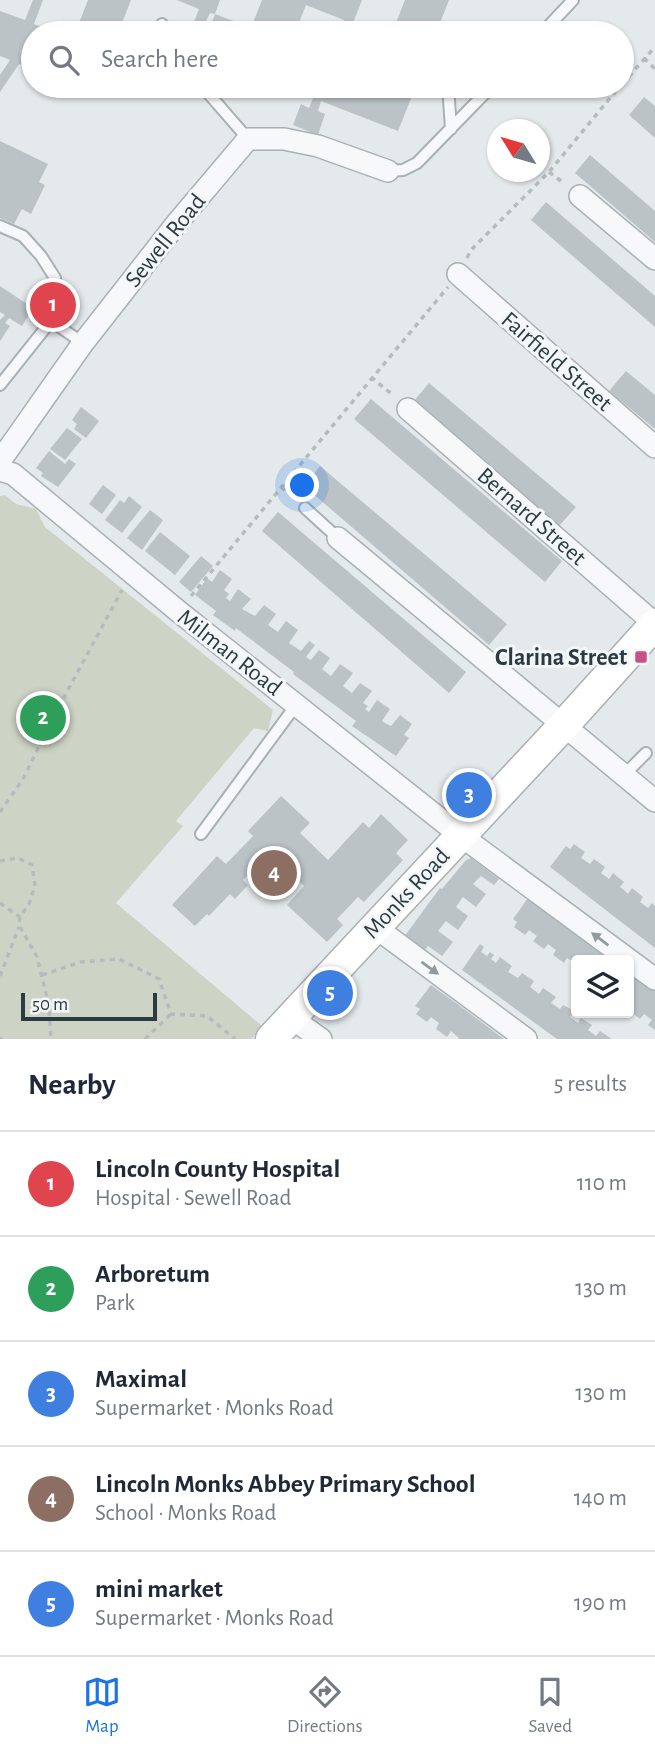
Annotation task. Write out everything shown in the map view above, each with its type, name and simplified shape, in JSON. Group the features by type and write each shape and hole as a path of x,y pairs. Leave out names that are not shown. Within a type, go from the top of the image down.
{"main road":[{"name":"Monks Road","path":"280,1028 655,624"}],"street":[{"path":"248,139 284,139 318,146 388,171"},
{"name":"Sewell Road","path":"0,461 83,343 177,223 248,139"},
{"path":"580,196 655,259"},
{"name":"Fairfield Street","path":"458,274 655,447"},
{"name":"Bernard Street","path":"408,409 655,624"},
{"name":"Milman Road","path":"0,470 13,474 178,611 460,835 655,979"},
{"path":"338,538 655,801"},
{"path":"374,927 526,1039"},
{"path":"280,1028 321,1039"}],"lane":[{"path":"553,21 573,0"},
{"path":"212,98 248,139"},
{"path":"449,98 451,129"},
{"path":"388,171 403,170 417,163 481,98"},
{"path":"0,226 23,236 41,256 55,278 58,297 51,321 0,384"},
{"path":"51,321 83,343"},
{"path":"305,508 338,538"},
{"path":"201,834 296,705"},
{"path":"624,775 646,753"}],"path":[{"path":"634,69 655,47"},
{"path":"643,58 655,69"},
{"path":"178,611 458,274 471,250 549,172 610,98"},
{"path":"371,377 408,409"},
{"path":"281,487 305,508"},
{"path":"0,812 23,779 131,572"},
{"path":"0,861 18,858 32,865 35,886 29,904 20,917 0,976"},
{"path":"0,903 20,917"},
{"path":"19,925 37,957 49,1006 51,1039"},
{"path":"42,975 81,962 119,958 159,979 171,1014"},
{"path":"145,1039 171,1014 207,1016 235,1039"}],"green space":[{"path":"5,495 16,504 36,509 45,527 273,710 268,731 254,728 176,821 183,826 116,903 262,1026 252,1039 0,1039 0,496"}],"building":[{"path":"33,0 43,0 35,21 21,21 21,65 0,92 0,75 10,60 0,56 0,11 25,20"},
{"path":"88,0 131,0 123,21 80,21"},
{"path":"177,0 220,0 215,14 210,13 206,21 194,21 199,9"},
{"path":"262,0 362,0 354,21 344,21 306,5 300,21 254,21"},
{"path":"405,0 449,0 441,21 397,21"},
{"path":"215,14 233,21 212,21"},
{"path":"644,97 655,106 655,138 629,115"},
{"path":"313,98 411,98 398,131 321,101 318,111 325,114 318,135 293,125 301,104 309,108"},
{"path":"0,141 48,164 39,182 45,185 31,214 22,209 14,224 0,218"},
{"path":"590,155 655,211 655,242 575,173"},
{"path":"546,202 655,296 655,327 531,220"},
{"path":"0,286 33,308 22,326 9,318 5,323 10,326 0,341 0,320 5,315 0,312"},
{"path":"626,371 655,395 655,429 609,391"},
{"path":"429,383 576,507 559,526 413,402"},
{"path":"371,399 562,561 545,582 354,419"},
{"path":"81,407 99,421 86,438 74,429 77,424 72,420"},
{"path":"67,428 82,439 65,460 50,449"},
{"path":"49,451 65,464 69,459 76,464 58,487 41,476 43,473 36,468"},
{"path":"320,466 507,624 489,645 304,486"},
{"path":"103,485 116,495 102,514 89,504"},
{"path":"129,496 142,507 122,533 105,520 120,500 124,503"},
{"path":"150,510 163,520 142,550 127,538"},
{"path":"278,512 466,672 449,693 262,531"},
{"path":"160,532 190,556 175,575 145,551"},
{"path":"201,556 213,566 191,592 179,582"},
{"path":"220,570 232,579 224,590 229,594 226,598 230,601 238,589 251,599 242,609 255,616 264,605 276,614 268,625 278,632 286,621 298,630 289,643 301,651 309,641 315,645 306,657 311,660 319,650 330,658 322,669 331,676 340,664 353,673 343,686 352,693 360,683 372,691 363,703 368,706 365,709 369,712 377,700 390,709 382,721 391,726 400,715 412,724 404,735 409,738 396,756 352,726 356,721 293,674 294,672 236,628 235,631 213,615 216,611 195,595 207,578 212,582"},
{"path":"281,796 310,823 300,833 328,860 363,822 369,828 381,814 408,840 396,853 403,860 364,902 358,897 337,919 343,925 327,942 287,905 304,886 286,869 288,866 270,852 243,880 248,885 235,899 230,894 195,926 172,905 217,856 226,864 253,836 248,831"},
{"path":"574,844 585,852 581,858 590,864 594,859 605,867 601,873 609,879 613,873 624,882 620,887 628,894 632,888 643,897 640,902 648,908 652,903 655,906 655,948 550,867 566,846 570,849"},
{"path":"471,858 499,879 494,885 481,876 473,884 486,894 476,907 463,897 456,907 468,916 458,930 446,921 438,931 453,942 442,956 428,946 424,951 404,937 440,888 442,889 466,860"},
{"path":"528,898 606,955 571,955 571,961 567,958 564,963 553,955 556,950 548,944 544,949 533,941 537,936 529,930 525,935 514,927 517,922 513,919"},
{"path":"480,944 484,947 481,952 487,956 490,952 494,955 491,959 496,963 500,957 512,966 508,972 518,978 522,973 534,981 530,987 539,994 543,988 556,997 551,1003 560,1009 563,1005 569,1008 571,1018 578,1023 581,1018 592,1025 588,1030 596,1036 600,1031 612,1039 557,1039 462,970"},
{"path":"634,976 655,991 655,1030 648,1025 652,1020 644,1014 640,1019 634,1014"},
{"path":"431,985 504,1039 458,1039 451,1031 447,1037 436,1029 439,1023 431,1017 427,1022 416,1014 420,1009 415,1006"}],"place":[{"name":"Lincoln County Hospital","path":"53,305"},
{"name":"Clarina Street","path":"641,657"},
{"name":"Arboretum","path":"43,718"},
{"name":"Maximal","path":"469,795"},
{"name":"Lincoln Monks Abbey Primary School","path":"274,873"},
{"name":"mini market","path":"330,993"}]}
